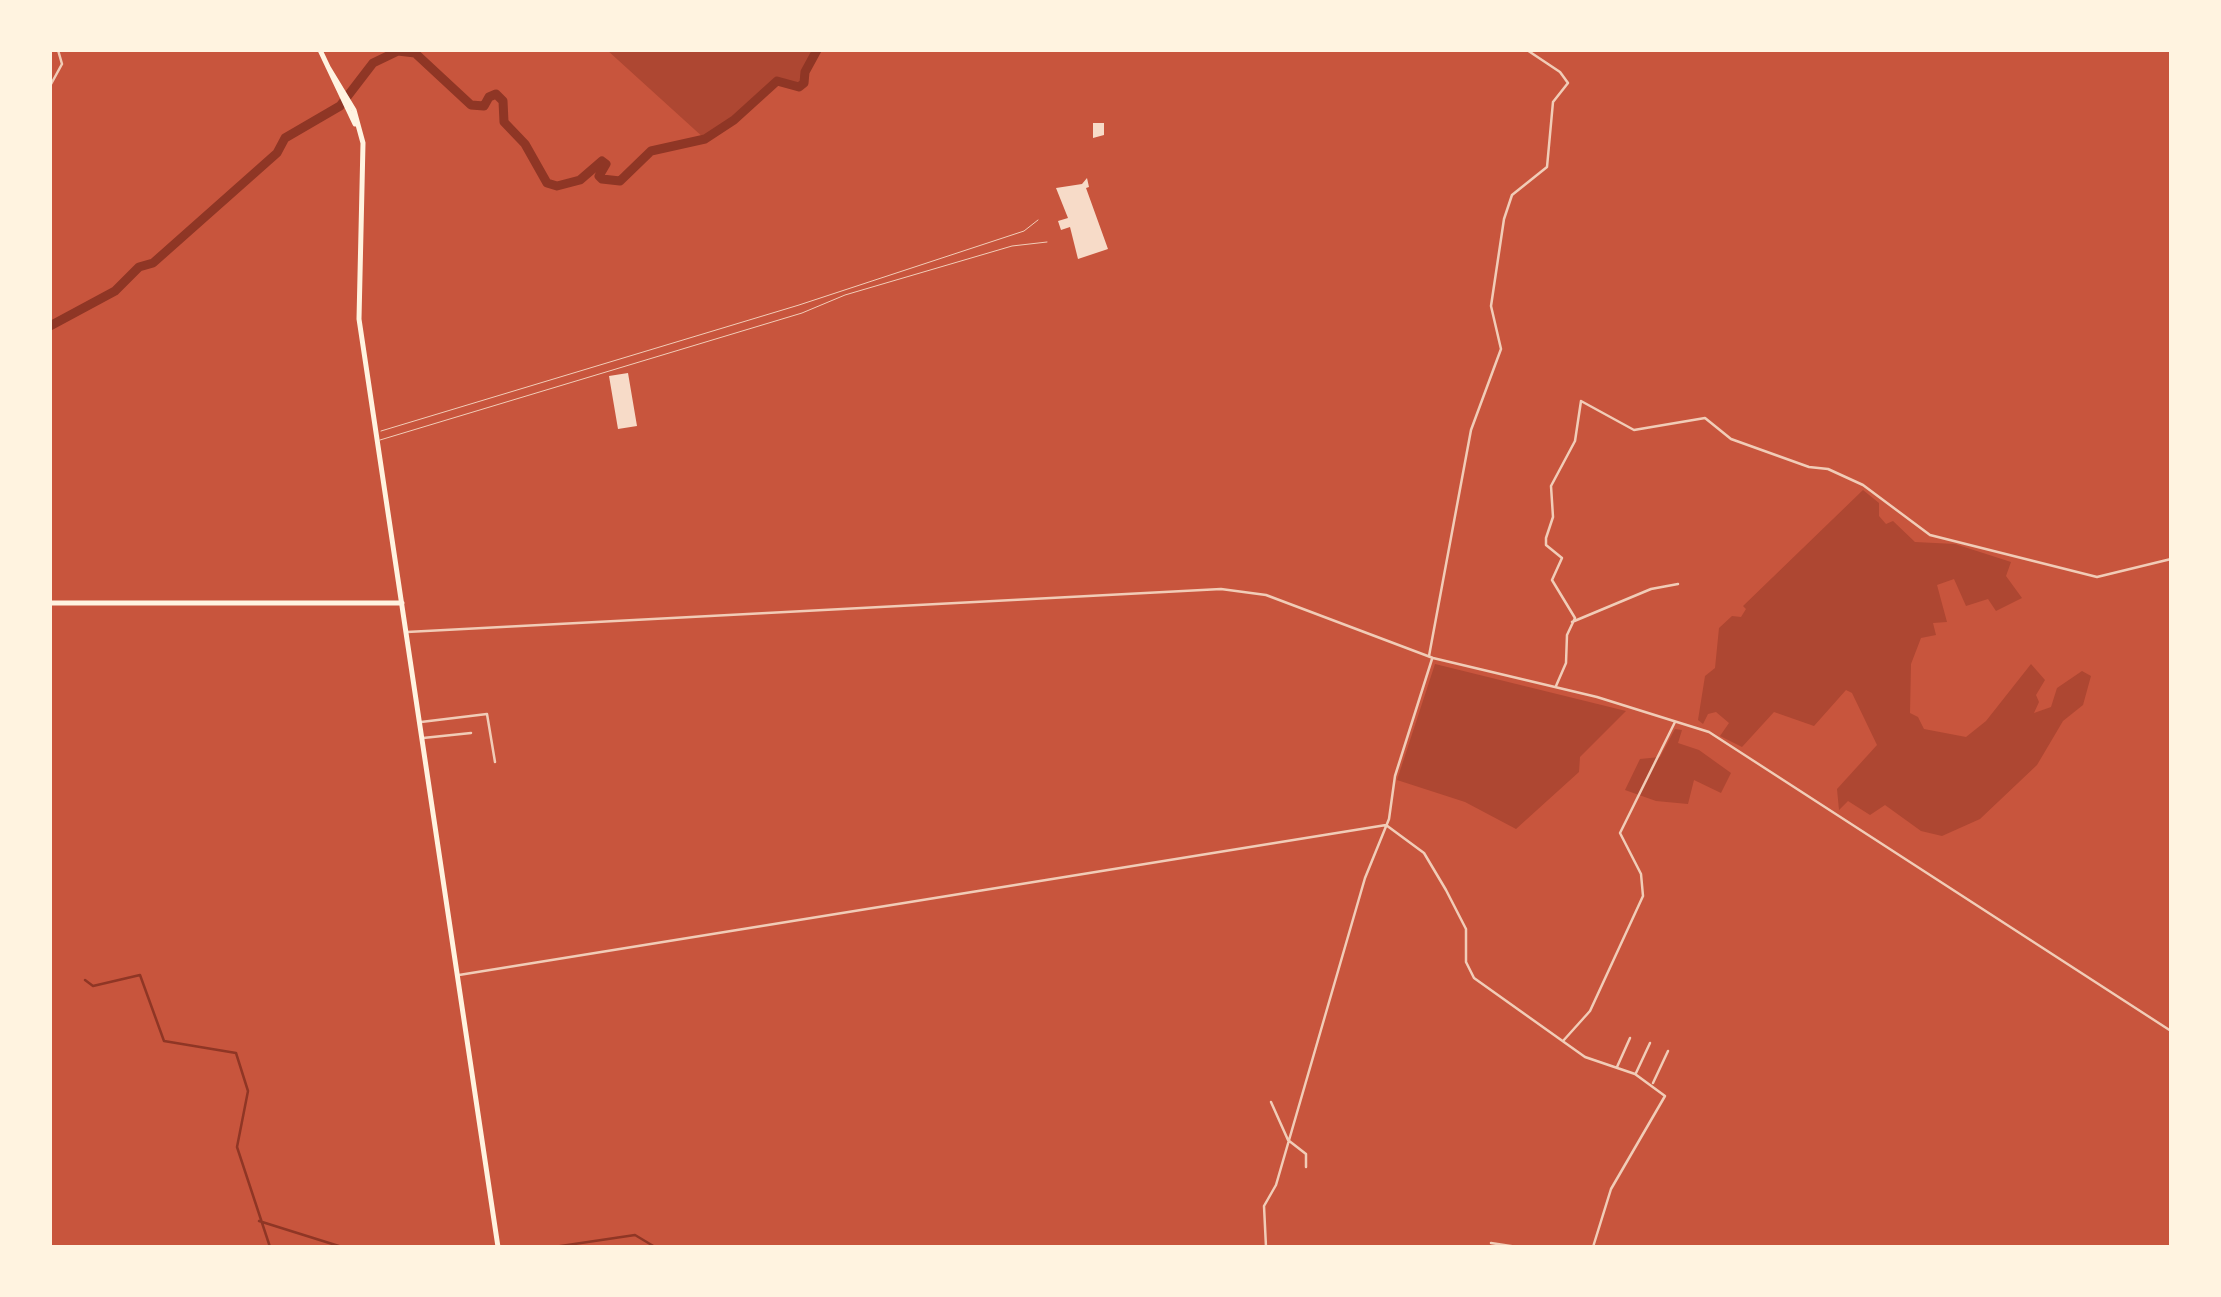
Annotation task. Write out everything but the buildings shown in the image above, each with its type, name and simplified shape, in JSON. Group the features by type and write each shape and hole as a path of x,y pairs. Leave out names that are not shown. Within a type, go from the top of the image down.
{"highway":[{"path":"320,50 360,131 365,167 357,298 498,1247"},
{"path":"50,603 402,604"}],"street":[{"path":"50,86 62,64 58,50"},
{"path":"1266,1247 1264,1206 1276,1185 1365,878 1386,825 1395,776 1431,657 1471,430 1501,349 1491,306 1504,219 1512,196 1547,166 1553,102 1568,83 1560,72 1527,50"},
{"path":"1556,688 1566,663 1570,622 1574,618 1552,580 1562,558 1546,545 1553,516 1551,486 1575,441 1582,400 1634,430 1705,418 1732,439 1809,467 1828,469 1863,485 1897,507 1919,530 2042,564 2097,577 2171,559"},
{"path":"1581,411 1590,406"},
{"path":"1570,622 1652,589 1678,584"},
{"path":"406,632 1242,590 1431,657 1481,666 1708,732 2171,1031"},
{"path":"420,722 487,714 495,762"},
{"path":"1562,1042 1590,1011 1643,896 1641,874 1620,833 1675,722"},
{"path":"422,738 471,734"},
{"path":"457,975 1386,825 1424,853 1446,890 1466,928 1466,962 1474,978 1574,1050 1636,1074 1665,1096 1611,1189 1593,1247"},
{"path":"1568,1036 1574,1050"},
{"path":"1617,1068 1630,1038"},
{"path":"1636,1074 1650,1042"},
{"path":"1652,1084 1668,1051"},
{"path":"1271,1102 1288,1140 1306,1154 1306,1167"},
{"path":"1491,1243 1517,1247"}],"lane":[{"path":"376,433 799,305 1024,231 1038,220"},
{"path":"377,442 901,279 1012,246 1047,242"}],"shaded area":[{"path":"607,50 817,50 799,87 777,81 734,120 705,139"},
{"path":"1863,490 1879,503 1879,516 1886,524 1893,521 1915,542 1955,544 2011,562 2006,576 2022,598 1996,611 1988,599 1966,606 1954,579 1937,585 1947,622 1933,623 1936,635 1921,638 1911,664 1910,713 1918,717 1924,729 1966,737 1986,721 2031,664 2045,680 2036,695 2039,702 2034,713 2051,707 2057,688 2082,671 2091,676 2083,705 2063,721 2037,765 1980,819 1942,836 1921,831 1885,805 1870,815 1848,801 1839,810 1837,789 1877,745 1852,693 1846,690 1814,726 1774,712 1742,747 1720,736 1729,723 1716,712 1708,714 1703,724 1698,720 1705,676 1715,668 1719,628 1732,616 1741,617 1746,609 1743,606"},
{"path":"1435,664 1626,711 1580,757 1579,772 1516,829 1465,802 1397,780"},
{"path":"1675,729 1682,730 1678,743 1699,750 1731,773 1721,793 1694,780 1688,804 1656,801 1625,790 1640,759 1660,757"}],"waterway":[{"path":"50,326 115,291 139,267 153,263 277,153 285,138 340,106 373,63 398,51 415,53 471,105 484,106 496,94 503,101 504,122 525,144 547,183 557,186 580,180 602,161 606,164 599,176 620,181 651,151 705,139 734,120 777,81 799,87 817,50"},
{"path":"85,980 93,986 140,975 164,1041 236,1053 248,1091 237,1147 270,1247"},
{"path":"259,1221 342,1247"},
{"path":"554,1247 635,1235 655,1247"}]}
